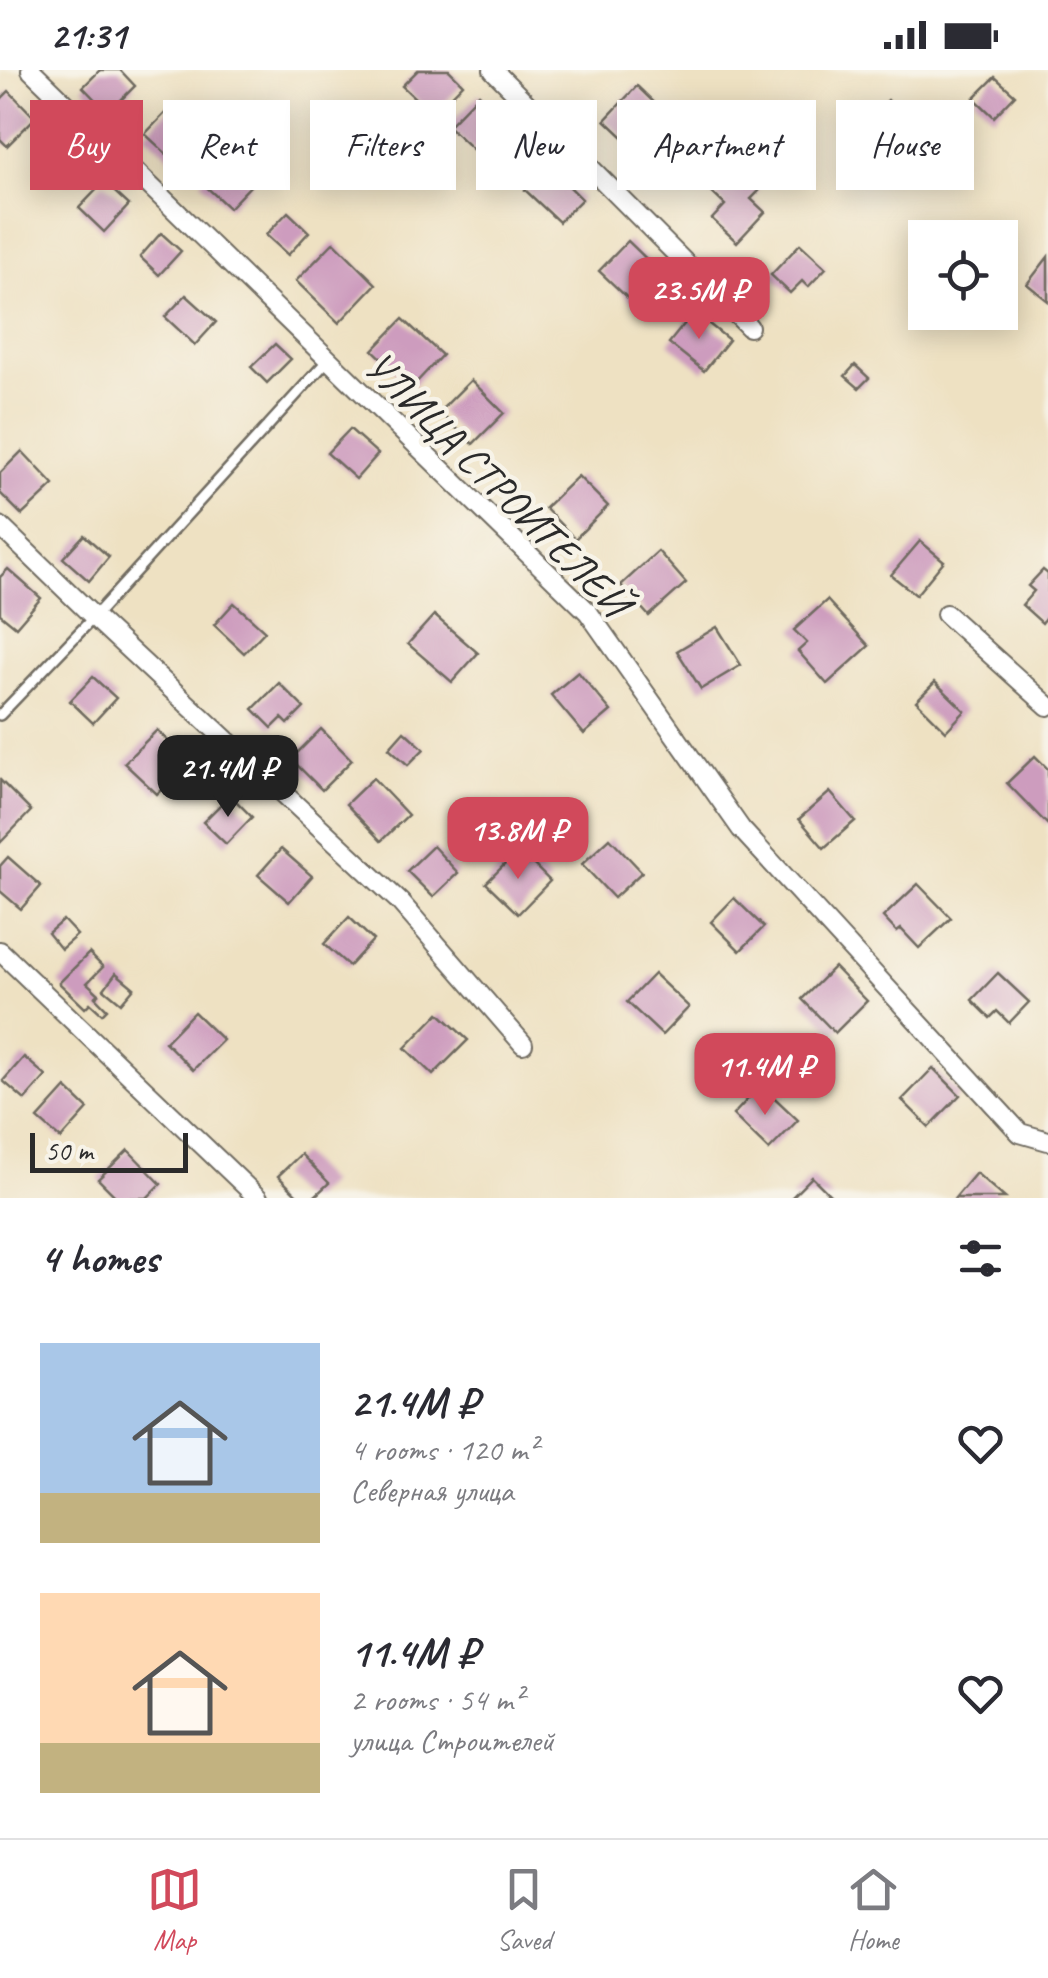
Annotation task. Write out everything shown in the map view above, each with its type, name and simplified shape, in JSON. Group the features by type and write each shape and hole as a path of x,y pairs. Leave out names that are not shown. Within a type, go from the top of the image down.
{"street":[{"name":"УЛИЦА СТРОИТЕЛЕЙ","path":"31,70 588,612 741,829 1020,1133 1048,1141"},
{"path":"493,70 749,328"},
{"path":"0,526 400,902 523,1044"},
{"path":"946,614 1048,706"},
{"path":"0,951 258,1198"}],"lane":[{"path":"0,716 328,361"}],"building":[{"path":"100,70 120,70 135,86 121,100 96,100 83,87"},
{"path":"418,70 449,70 463,84 448,100 417,100 402,86"},
{"path":"995,77 1015,95 994,117 974,98"},
{"path":"637,86 652,100 624,100"},
{"path":"9,91 30,113 30,123 7,146 0,139 0,100"},
{"path":"479,94 485,100 476,100 476,153 456,134 456,118"},
{"path":"617,107 617,131 605,120"},
{"path":"163,115 163,151 145,134"},
{"path":"96,190 113,190 129,205 104,232 79,208"},
{"path":"210,190 246,190 229,208"},
{"path":"525,190 573,190 582,199 559,222"},
{"path":"709,190 758,190 751,199 765,212 737,242 712,219 725,205"},
{"path":"288,212 309,232 288,255 266,235"},
{"path":"161,233 181,251 159,275 140,257"},
{"path":"628,241 665,277 637,307 599,271"},
{"path":"334,242 376,284 339,323 296,281"},
{"path":"800,244 826,268 808,287 802,281 790,293 771,275"},
{"path":"1048,257 1048,301 1027,284"},
{"path":"186,295 216,322 195,345 165,317"},
{"path":"694,312 729,340 704,371 669,343"},
{"path":"403,319 442,355 412,387 373,350"},
{"path":"275,344 291,359 267,383 251,367"},
{"path":"855,365 869,378 859,388 845,376"},
{"path":"471,380 504,413 473,444 439,412"},
{"path":"350,429 378,454 356,479 327,453"},
{"path":"22,451 54,485 22,515 0,493 0,473"},
{"path":"578,476 608,506 575,539 545,508"},
{"path":"84,535 109,557 89,581 63,558"},
{"path":"920,541 944,561 916,595 891,575"},
{"path":"658,551 686,583 649,616 621,585"},
{"path":"8,569 41,598 16,627 0,614 0,577"},
{"path":"1043,570 1048,574 1048,615 1042,623 1022,605 1034,591 1028,586"},
{"path":"827,600 869,646 827,684 798,651 807,643 794,630"},
{"path":"234,603 265,631 244,653 214,625"},
{"path":"434,615 478,653 452,682 408,644"},
{"path":"717,627 741,665 701,689 677,651"},
{"path":"578,672 611,711 584,734 551,695"},
{"path":"93,677 116,698 93,723 70,701"},
{"path":"935,682 965,711 946,731 916,701"},
{"path":"279,683 304,708 288,724 282,718 272,728 253,709"},
{"path":"321,729 352,760 322,790 291,759"},
{"path":"157,730 189,762 157,794 124,763"},
{"path":"404,731 424,749 408,765 389,748"},
{"path":"1035,756 1048,769 1048,825 1007,783"},
{"path":"373,778 408,815 381,841 346,804"},
{"path":"0,780 31,811 0,843"},
{"path":"830,792 855,821 824,848 799,819"},
{"path":"230,795 252,817 226,844 203,822"},
{"path":"610,838 642,872 614,898 582,864"},
{"path":"433,846 458,873 433,897 407,871"},
{"path":"281,849 312,876 289,902 258,875"},
{"path":"519,850 550,881 518,914 486,883"},
{"path":"8,857 41,886 21,909 0,891 0,866"},
{"path":"918,884 951,918 919,948 883,917"},
{"path":"734,898 764,927 740,951 711,922"},
{"path":"349,917 373,940 349,966 324,944"},
{"path":"63,920 77,935 61,949 48,933"},
{"path":"89,953 103,967 87,983 107,1009 102,1014 90,1003 85,1008 59,983"},
{"path":"834,967 867,1001 835,1033 802,999"},
{"path":"116,973 134,988 121,1003 104,989"},
{"path":"998,973 1029,1002 1009,1023 997,1011 990,1018 972,1000"},
{"path":"654,974 689,1007 662,1035 627,1002"},
{"path":"194,1012 223,1040 193,1070 165,1042"},
{"path":"439,1013 468,1040 433,1075 405,1048"},
{"path":"24,1057 46,1076 25,1100 3,1081"},
{"path":"933,1068 960,1095 929,1127 902,1100"},
{"path":"761,1085 798,1120 769,1150 733,1115"},
{"path":"66,1088 88,1109 61,1139 38,1119"},
{"path":"128,1150 161,1184 147,1198 117,1198 98,1179"},
{"path":"301,1154 329,1183 313,1198 300,1198 278,1176"},
{"path":"976,1173 1005,1198 955,1198"},
{"path":"812,1177 833,1198 791,1198"}]}
